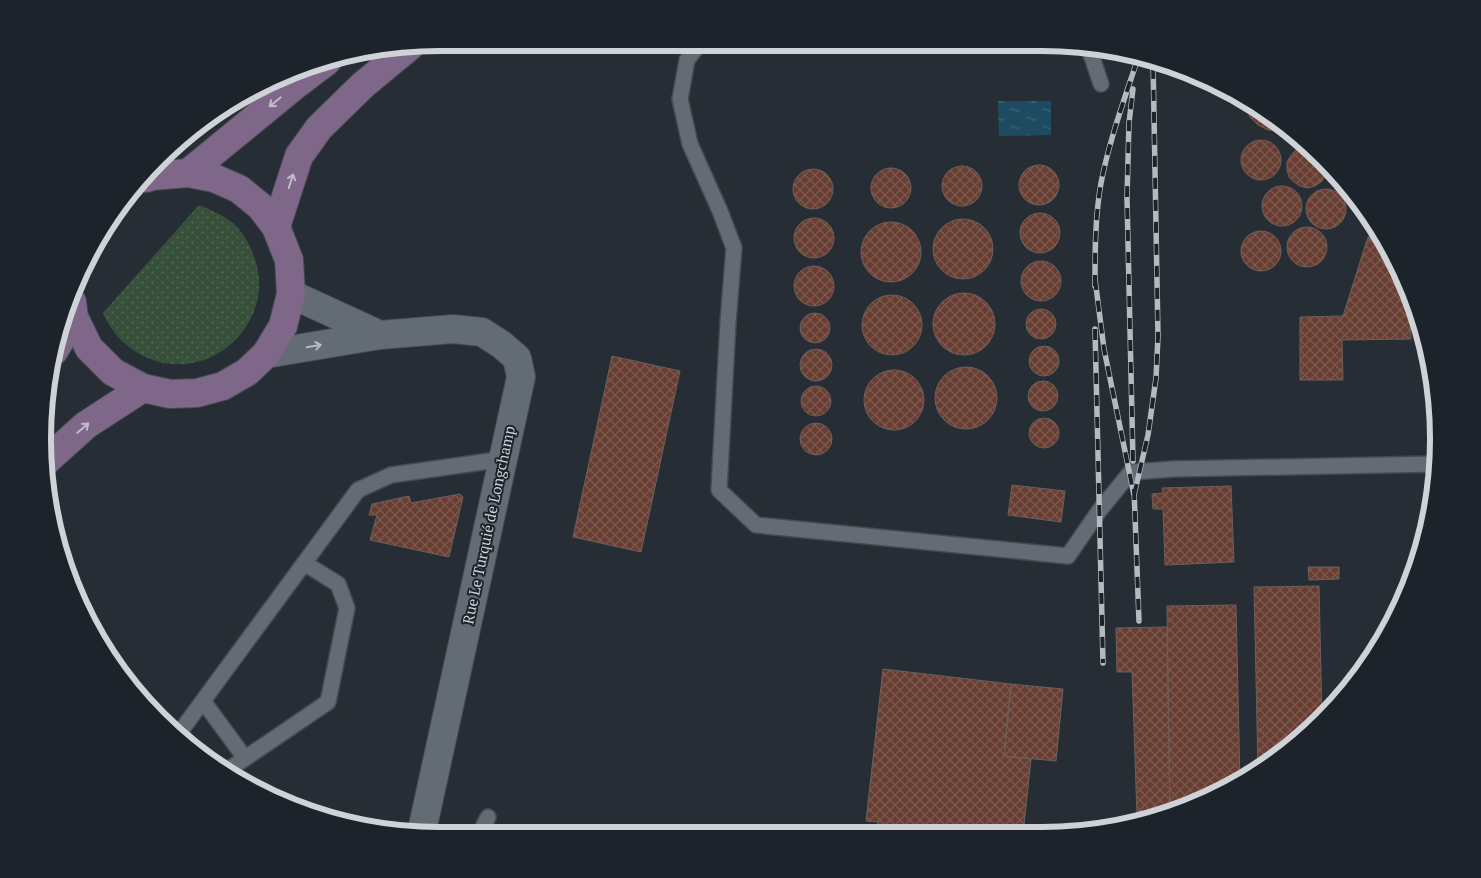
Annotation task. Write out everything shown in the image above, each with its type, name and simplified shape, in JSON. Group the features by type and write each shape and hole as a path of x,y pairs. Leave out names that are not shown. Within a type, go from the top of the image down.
{"main road":[{"path":"276,227 299,156 319,128 363,85 402,53"},
{"path":"188,173 311,73"},
{"path":"73,310 89,348 113,372 143,388 170,394 197,393 223,386 239,377 266,354 283,326 291,294 289,260 276,227 260,206 239,189 214,178 188,173 154,176"},
{"path":"52,456 86,425 143,388"}],"street":[{"name":"Rue Le Turquié de Longchamp","path":"291,294 380,335"},
{"name":"Rue Le Turquié de Longchamp","path":"266,354 380,335 453,329 482,332 517,358 521,377 423,826"}],"lane":[{"path":"693,51 686,60 680,99 690,144 720,211 734,248 728,322 720,490 756,525 1068,556 1099,511 1130,473 1133,472 1174,469 1429,464"},
{"path":"1092,55 1101,84"},
{"path":"182,730 358,490 391,475 504,459"},
{"path":"232,766 328,702 347,608 338,584 304,563"},
{"path":"203,701 245,758"},
{"path":"483,827 488,817"}],"green space":[{"path":"199,205 231,221 246,238 253,254 259,278 257,300 249,322 236,339 218,353 197,362 174,364 150,359 128,346 111,328 103,313"}],"water":[{"path":"998,101 1051,101 1051,135 999,136"}],"building":[{"path":"1247,110 1278,131 1268,130 1258,125 1250,117"},
{"path":"1265,140 1272,143 1278,149 1281,160 1280,168 1272,177 1265,180 1257,180 1250,177 1242,168 1241,156 1244,149 1253,141"},
{"path":"1300,148 1326,175 1315,186 1308,188 1300,186 1289,177 1287,162 1296,150"},
{"path":"1035,165 1043,165 1050,168 1056,174 1059,185 1056,196 1050,202 1043,205 1035,205 1028,202 1022,196 1019,189 1019,181 1022,174 1028,168"},
{"path":"966,166 973,169 979,175 982,186 981,194 973,203 966,206 958,206 951,203 943,194 942,182 945,175 954,167"},
{"path":"891,168 905,174 911,188 905,202 891,208 877,202 871,188 877,174"},
{"path":"817,169 824,172 830,178 833,189 832,197 824,206 817,209 809,209 802,206 794,197 793,185 796,178 805,170"},
{"path":"1278,186 1286,186 1293,189 1299,195 1302,206 1299,217 1293,223 1286,226 1278,226 1271,223 1265,217 1262,210 1262,202 1265,195 1271,189"},
{"path":"1330,189 1337,192 1343,198 1346,209 1345,217 1337,226 1330,229 1322,229 1315,226 1307,217 1306,205 1309,198 1318,190"},
{"path":"1044,213 1051,216 1057,222 1060,233 1059,241 1051,250 1044,253 1036,253 1029,250 1021,241 1020,229 1023,222 1032,214"},
{"path":"814,218 828,224 834,238 828,252 814,258 800,252 794,238 800,224"},
{"path":"957,219 969,219 980,224 988,232 993,243 991,261 980,274 969,279 957,279 946,274 938,266 933,255 933,243 938,232 946,224"},
{"path":"885,222 897,222 908,227 916,235 921,246 919,264 908,277 897,282 885,282 874,277 866,269 861,258 861,246 866,235 874,227"},
{"path":"1307,227 1321,233 1327,247 1321,261 1307,267 1293,261 1287,247 1293,233"},
{"path":"1261,231 1275,237 1281,251 1275,265 1261,271 1247,265 1241,251 1247,237"},
{"path":"1368,237 1373,237 1390,268 1409,314 1411,339 1342,340 1343,380 1300,380 1300,317 1343,316"},
{"path":"1045,261 1052,264 1058,270 1061,281 1060,289 1052,298 1045,301 1037,301 1030,298 1022,289 1021,277 1024,270 1033,262"},
{"path":"814,266 828,272 834,286 828,300 814,306 800,300 794,286 800,272"},
{"path":"964,293 976,296 986,302 992,312 995,324 992,336 986,346 976,352 964,355 952,352 942,346 936,336 933,324 936,312 942,302 952,296"},
{"path":"886,295 898,295 914,303 920,313 922,325 920,337 914,347 898,355 886,355 870,347 862,331 862,319 870,303"},
{"path":"1041,309 1052,313 1056,324 1052,335 1041,339 1030,335 1026,324 1030,313"},
{"path":"815,313 826,317 830,328 826,339 815,343 804,339 800,328 804,317"},
{"path":"1044,346 1055,350 1059,361 1055,372 1044,376 1033,372 1029,361 1033,350"},
{"path":"816,349 827,354 832,365 827,376 816,381 805,376 800,365 805,354"},
{"path":"612,356 680,371 641,552 573,537"},
{"path":"966,367 978,370 988,376 994,386 997,398 994,410 988,420 978,426 966,429 954,426 944,420 938,410 935,398 938,386 944,376 954,370"},
{"path":"888,370 900,370 911,375 919,383 924,394 922,412 911,425 900,430 888,430 877,425 869,417 864,406 864,394 869,383 877,375"},
{"path":"1043,381 1054,385 1058,396 1054,407 1043,411 1032,407 1028,396 1032,385"},
{"path":"816,386 827,390 831,401 827,412 816,416 805,412 801,401 805,390"},
{"path":"1044,418 1055,422 1059,433 1055,444 1044,448 1033,444 1029,433 1033,422"},
{"path":"816,423 827,428 832,439 827,450 816,455 805,450 800,439 805,428"},
{"path":"1012,485 1065,491 1061,522 1008,515"},
{"path":"1231,486 1234,562 1165,565 1163,509 1153,509 1152,494 1163,493 1162,488"},
{"path":"460,494 463,497 449,557 370,540 377,515 369,515 372,504 409,496 411,503"},
{"path":"1308,567 1339,567 1339,579 1309,580"},
{"path":"1319,586 1322,707 1298,731 1258,760 1254,587"},
{"path":"1236,605 1240,772 1213,787 1170,805 1167,606"},
{"path":"1167,627 1170,805 1137,815 1132,672 1117,672 1116,628"},
{"path":"883,669 1011,684 1004,756 1031,759 1024,827 878,827 878,822 866,821"},
{"path":"1011,684 1063,689 1056,761 1004,756"}],"railway":[{"path":"1095,286 1096,221 1101,183 1108,153 1137,63"},
{"path":"1095,279 1104,349 1134,495 1148,435 1156,378 1158,336 1153,68"},
{"path":"1133,89 1129,123 1127,198 1133,461"},
{"path":"1095,329 1103,663"},
{"path":"1134,489 1139,621"}]}
